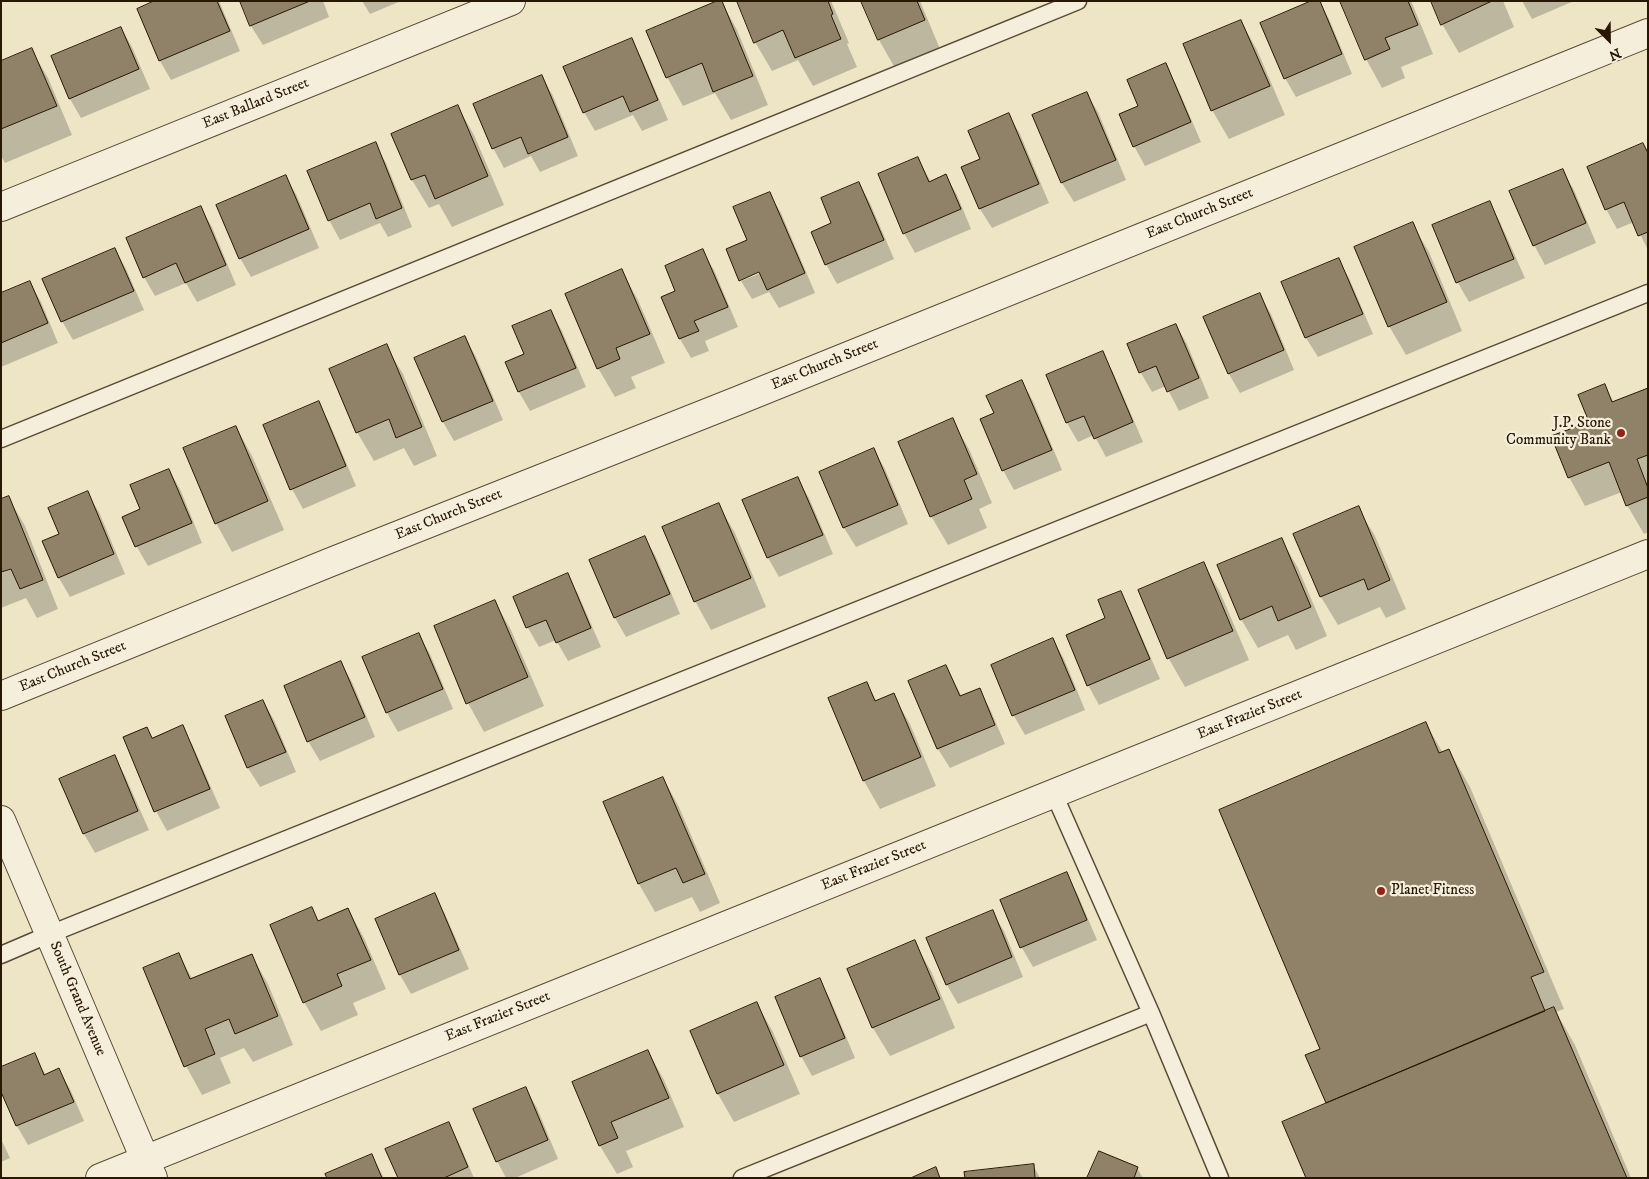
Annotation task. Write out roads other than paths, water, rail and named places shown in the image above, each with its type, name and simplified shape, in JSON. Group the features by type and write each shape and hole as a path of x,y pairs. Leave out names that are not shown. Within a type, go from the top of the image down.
{"street":[{"name":"East Ballard Street","path":"1,206 511,1"},
{"name":"East Church Street","path":"1,696 1648,33"},
{"name":"East Frazier Street","path":"100,1178 149,1168 1054,794 1648,554"},
{"name":"South Grand Avenue","path":"1,820 149,1168"}],"lane":[{"path":"1,439 1078,1"},
{"path":"1,955 1648,293"},
{"path":"1054,794 1151,1013 1220,1178"},
{"path":"742,1178 1151,1013"}],"place":[{"name":"J.P. Stone Community Bank","path":"1621,433"},
{"name":"Planet Fitness","path":"1381,891"}]}
